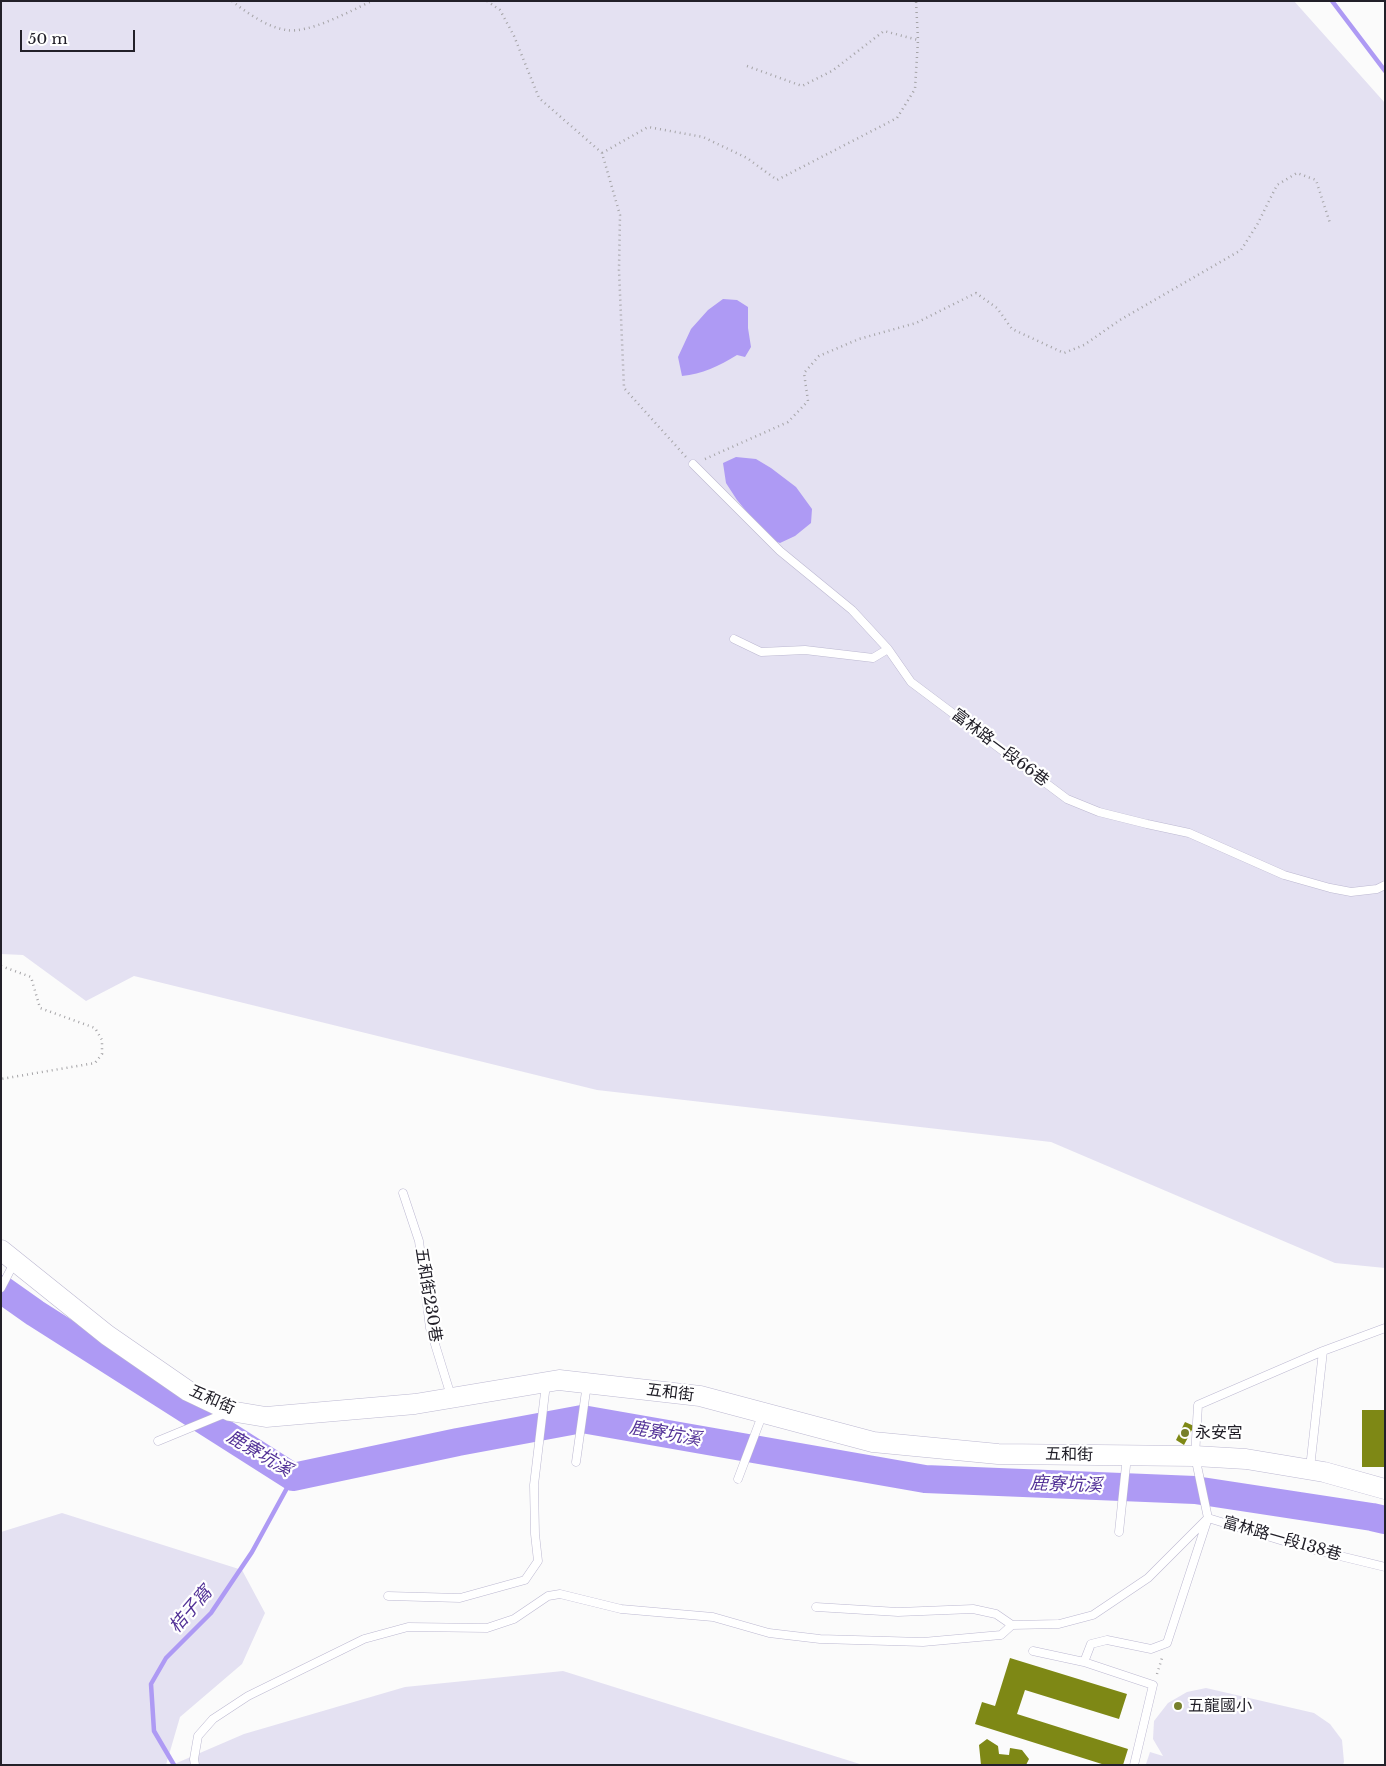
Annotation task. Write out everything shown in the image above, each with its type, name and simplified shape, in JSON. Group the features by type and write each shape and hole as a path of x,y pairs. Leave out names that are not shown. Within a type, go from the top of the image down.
{"street":[{"name":"五和街","path":"8,1256 107,1335 188,1391 230,1411 266,1417 416,1404 559,1380 700,1396 873,1442 998,1454 1195,1456 1246,1460 1324,1472 1385,1489"}],"lane":[{"name":"富林路一段66巷","path":"693,464 780,551 852,610 888,649 911,682 1067,799 1099,812 1189,833 1284,875 1330,888 1351,892 1378,889 1385,885"},
{"path":"734,639 761,652 806,650 873,658 888,649"},
{"name":"五和街230巷","path":"403,1192 419,1241 430,1328 452,1398"},
{"path":"1,1288 8,1256"},
{"path":"1084,1662 1091,1644 1107,1640 1151,1649 1167,1643 1208,1518 1195,1456 1198,1406 1323,1351 1385,1328"},
{"path":"1310,1470 1323,1351"},
{"path":"388,1596 460,1598 525,1580 538,1561 535,1534 534,1486 546,1384"},
{"path":"576,1462 587,1384"},
{"path":"158,1441 230,1411"},
{"path":"738,1479 763,1413"},
{"path":"1119,1532 1126,1456"},
{"name":"富林路一段138巷","path":"1012,1625 1059,1624 1094,1615 1148,1578 1208,1518 1302,1547 1385,1568"},
{"path":"195,1765 194,1759 198,1736 213,1719 248,1696 364,1639 408,1626 487,1628 514,1619 548,1596 560,1594 621,1609 713,1617 769,1633 820,1640 923,1642 1001,1634 1012,1625 996,1614 973,1609 898,1612 816,1607"},
{"path":"1033,1651 1084,1662 1153,1685 1134,1765"}],"path":[{"path":"232,1 240,8 273,27 288,31 316,26 372,1"},
{"path":"486,1 500,10 514,36 540,98 602,153 620,216 619,270 624,388 693,464 788,422 808,400 804,374 819,356 859,339 916,323 976,293 997,308 1012,329 1064,353 1084,346 1120,320 1241,250 1257,225 1277,185 1297,173 1316,180 1330,223"},
{"path":"602,153 648,127 703,137 747,158 777,180 897,118 915,89 918,40 916,1"},
{"path":"746,66 802,86 832,71 884,31 918,40"},
{"path":"1,966 31,977 40,1008 95,1028 102,1040 102,1054 95,1063 1,1079"},
{"path":"1153,1685 1167,1643"}],"shaded area":[{"path":"1,1 1294,1 1385,103 1385,1268 1335,1263 1051,1142 597,1090 134,976 86,1001 23,955 1,954"},
{"path":"723,299 737,300 748,307 748,328 751,347 745,357 737,355 710,369 682,376 678,357 691,329 708,310"},
{"path":"736,457 756,459 796,487 812,509 811,523 795,536 780,543 764,537 726,483 723,463"},
{"path":"62,1513 242,1570 265,1613 242,1664 180,1717 166,1765 1,1765 1,1532"},
{"path":"563,1671 863,1765 172,1765 244,1734 405,1687"},
{"path":"1206,1688 1314,1713 1330,1724 1342,1740 1343,1765 1146,1764 1150,1752 1163,1756 1153,1739 1154,1721 1168,1703 1187,1692"}],"building":[{"path":"1362,1410 1385,1410 1385,1467 1362,1467"},
{"name":"永安宮","path":"1185,1422 1194,1426 1184,1445 1176,1440"},
{"path":"1010,1658 1127,1694 1119,1719 1025,1690 1017,1714 1128,1749 1123,1765 1105,1765 975,1724 982,1702 995,1706"},
{"path":"987,1739 998,1746 999,1754 1009,1755 1010,1748 1022,1750 1029,1759 1026,1765 981,1765 979,1745"}],"waterway":[{"path":"1332,1 1385,71"},
{"name":"鹿寮坑溪","path":"1,1289 35,1313 293,1477 458,1442 582,1419 925,1479 1195,1490 1385,1520"},
{"name":"桔子窩","path":"174,1765 154,1731 151,1684 166,1658 211,1613 252,1552 293,1477"}],"place":[{"name":"永安宮","path":"1185,1433"},
{"name":"五龍國小","path":"1178,1706"}]}
